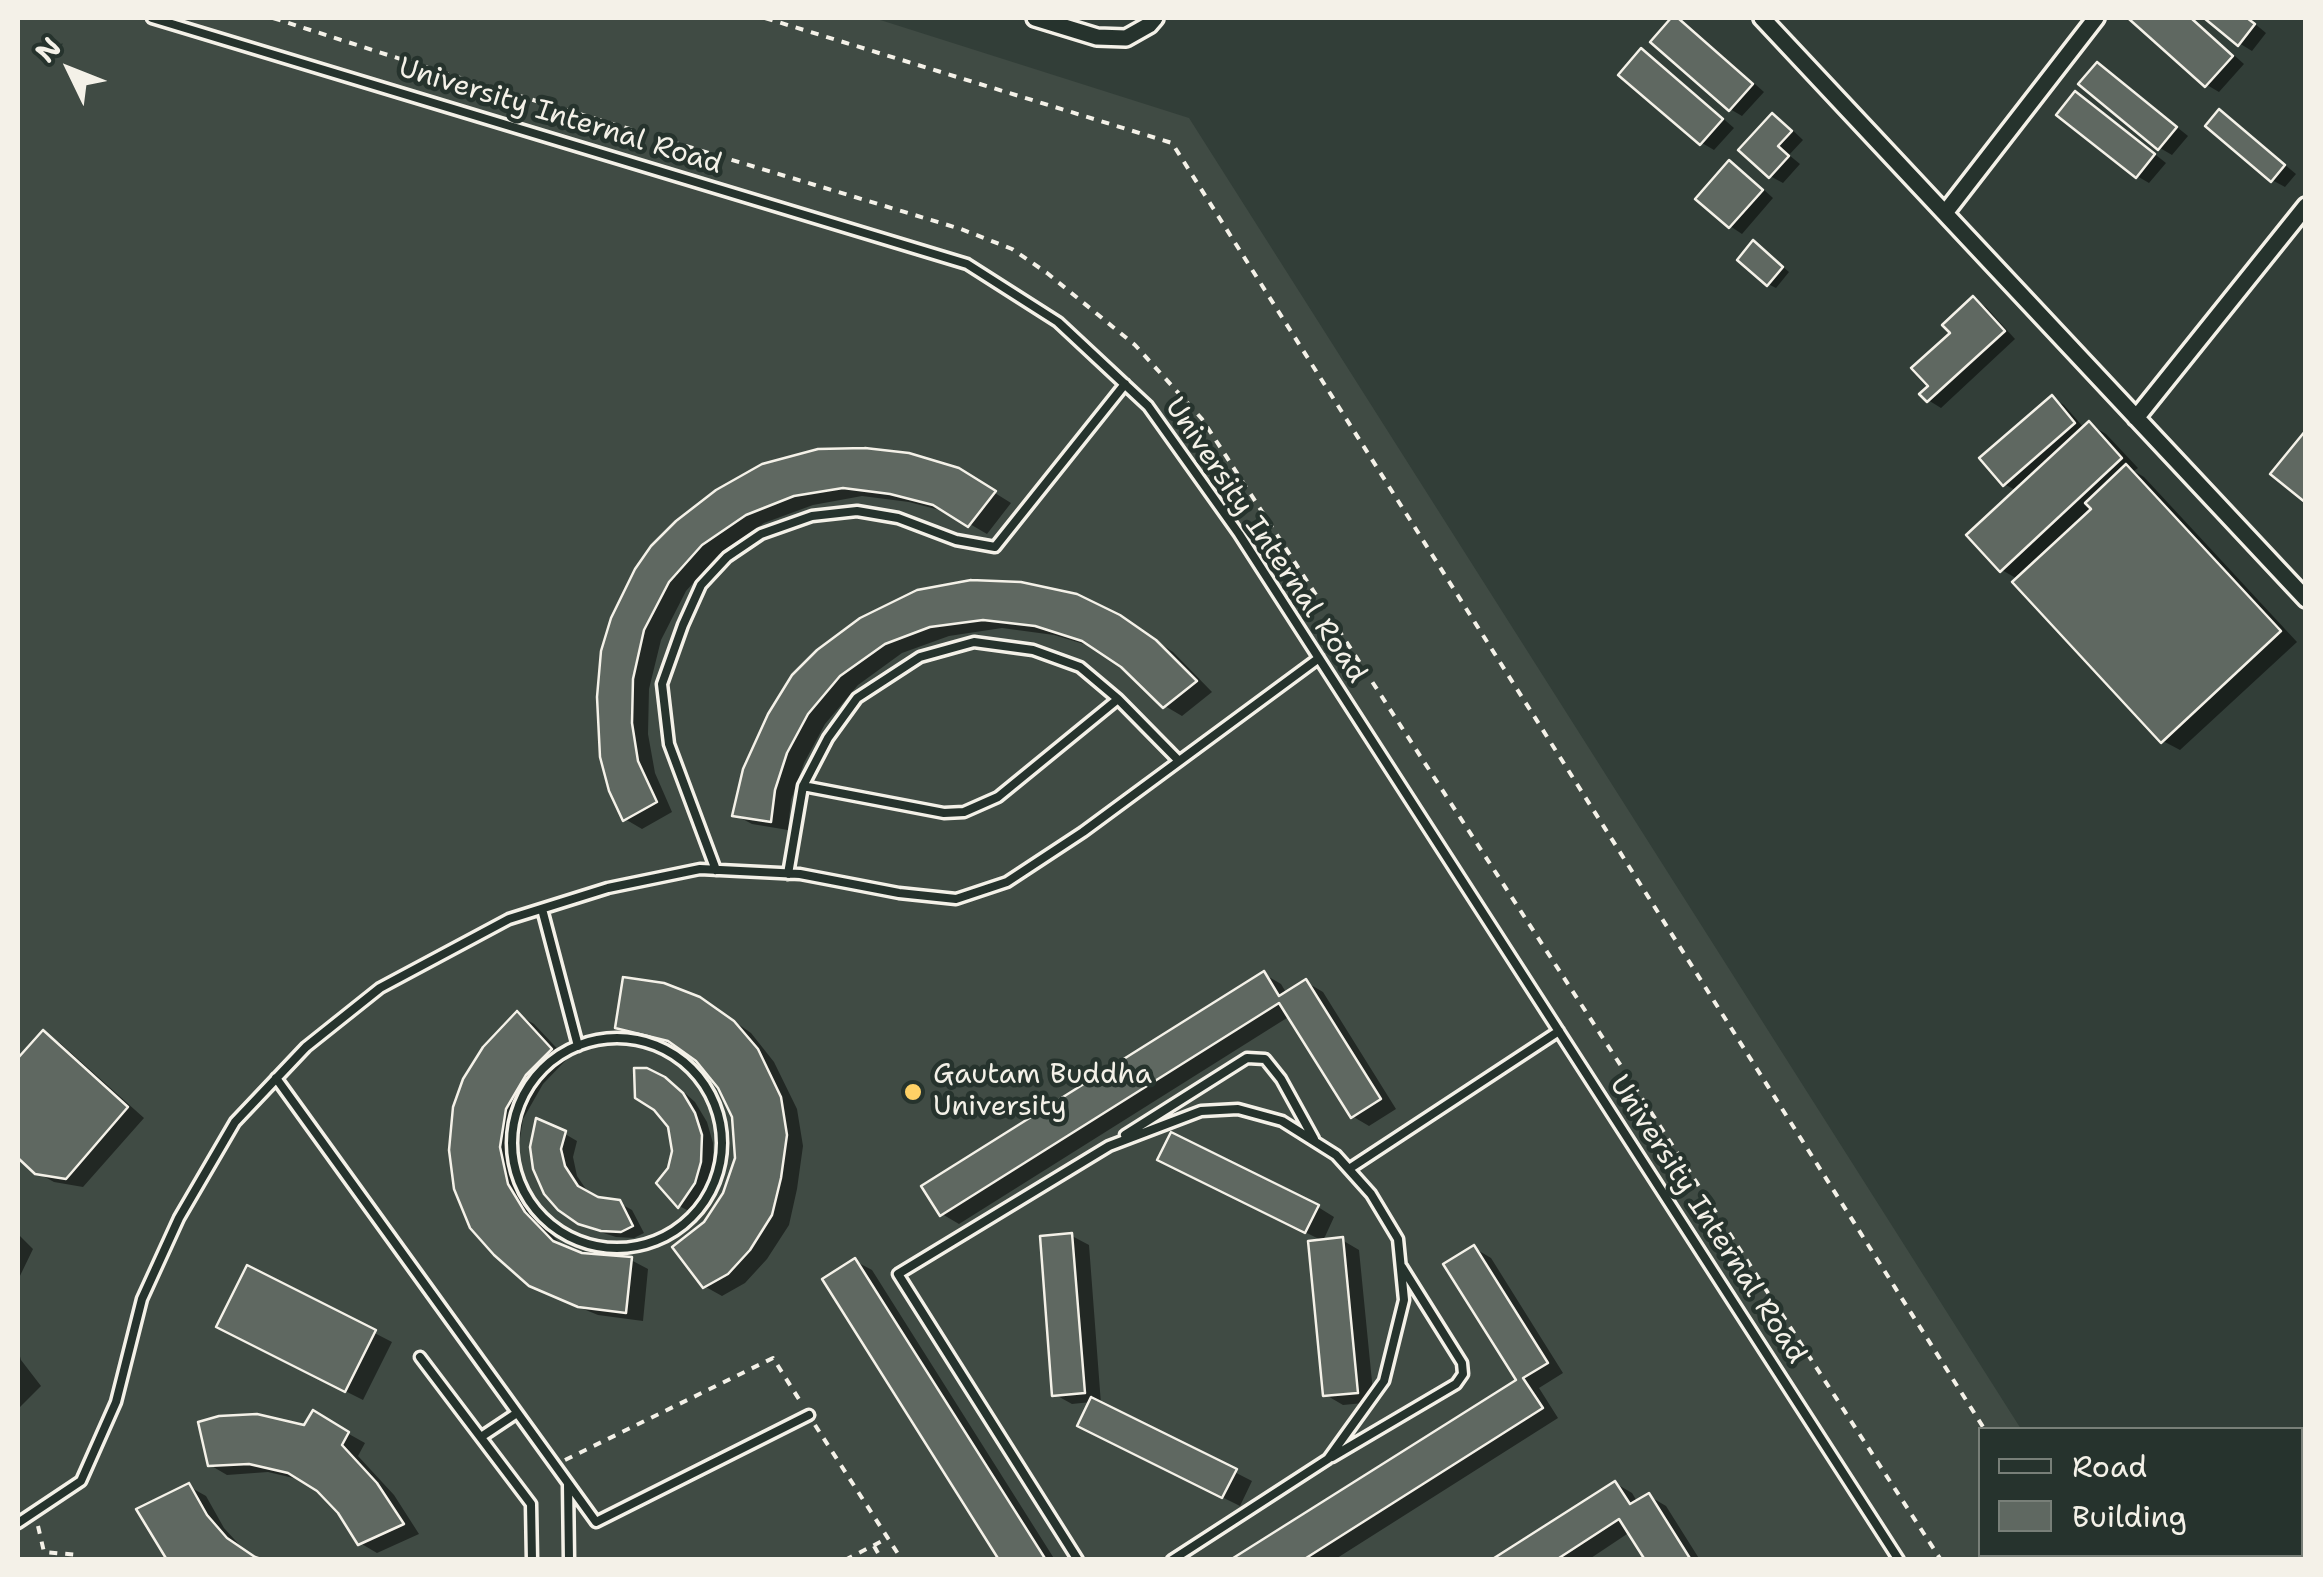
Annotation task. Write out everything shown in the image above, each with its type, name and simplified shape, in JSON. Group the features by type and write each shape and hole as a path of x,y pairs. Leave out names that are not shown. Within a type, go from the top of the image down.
{"street":[{"path":"1035,18 1097,37 1126,38 1155,18"},
{"path":"1762,18 2306,599"},
{"path":"1945,213 2096,18"},
{"path":"2136,418 2306,206"}],"lane":[{"name":"University Internal Road","path":"152,18 967,264 1058,322 1148,406 1239,534 1899,1560"},
{"path":"716,870 669,744 662,684 701,585 727,556 762,534 812,516 857,511 898,518 956,540 995,547 1124,384"},
{"path":"788,874 803,786 828,738 857,698 920,657 974,642 1033,650 1080,667 1179,761"},
{"path":"18,1523 81,1481 116,1402 142,1298 179,1218 234,1122 306,1047 380,988 509,919 608,888 700,869 788,874 956,898 1008,882 1083,832 1319,658"},
{"path":"803,786 944,813 964,812 998,796 1118,699"},
{"path":"542,909 578,1046"},
{"path":"1349,1170 1559,1031"},
{"path":"598,1038 637,1038 678,1055 709,1089 722,1124 720,1164 704,1204 679,1228 635,1248 597,1248 555,1230 527,1201 512,1162 512,1125 530,1082 561,1052 578,1046 598,1038"},
{"path":"1078,1560 898,1274 1248,1058 1264,1059 1281,1079 1315,1142"},
{"path":"276,1078 596,1522 809,1415"},
{"path":"1109,1146 1201,1110 1238,1109 1282,1121 1315,1142 1336,1156 1371,1194 1398,1239 1404,1300 1384,1382 1328,1459"},
{"path":"1172,1560 1328,1459 1456,1384 1463,1374 1462,1363 1400,1266"},
{"path":"420,1356 531,1504 532,1560"},
{"path":"481,1437 517,1413"},
{"path":"568,1484 569,1560"}],"path":[{"path":"272,18 962,229 1012,249 1135,346 1202,419 1941,1560"},
{"path":"765,18 1172,143 1984,1427"},
{"path":"34,1512 44,1552 79,1556 79,1560"},
{"path":"846,1560 888,1538"},
{"path":"874,1546 882,1560"}],"shaded area":[{"name":"Gautam Buddha University","path":"18,18 874,18 1189,118 2020,1427 1978,1427 1978,1557 2104,1559 18,1559"}],"building":[{"path":"1671,18 1678,18 1753,84 1729,111 1650,42"},
{"path":"2130,18 2191,18 2233,56 2205,87"},
{"path":"2204,18 2247,18 2255,24 2238,46"},
{"path":"1641,48 1723,119 1700,145 1618,75"},
{"path":"2097,62 2177,127 2158,150 2078,84"},
{"path":"2075,91 2155,154 2136,178 2056,115"},
{"path":"2219,109 2285,165 2271,182 2205,126"},
{"path":"1772,113 1792,131 1778,146 1789,156 1769,178 1738,150"},
{"path":"1729,160 1763,190 1729,228 1695,199"},
{"path":"1753,240 1783,267 1767,286 1737,260"},
{"path":"1973,296 2005,331 1927,402 1919,394 1928,386 1911,368 1950,333 1942,325"},
{"path":"2052,395 2075,423 2003,486 1979,458"},
{"path":"2089,421 2122,458 2000,572 1966,535"},
{"path":"2306,430 2306,503 2270,474"},
{"path":"865,448 909,453 959,468 996,491 968,527 933,505 890,494 843,488 794,496 746,515 702,545 669,582 644,630 633,679 632,723 638,761 657,802 623,821 609,791 600,757 597,697 601,651 611,618 635,569 676,521 716,490 762,464 818,449"},
{"path":"2126,464 2281,631 2161,743 2012,582 2091,509 2085,503"},
{"path":"971,580 1021,582 1077,594 1120,615 1156,640 1197,681 1163,708 1121,667 1082,641 1035,626 983,620 930,627 885,644 840,676 808,714 787,753 775,790 771,822 732,816 743,769 768,714 792,675 817,650 860,618 917,590"},
{"path":"1264,971 1279,996 1306,979 1381,1099 1351,1118 1279,1003 940,1216 921,1186"},
{"path":"623,977 664,983 700,997 734,1021 758,1049 781,1097 787,1135 772,1215 750,1250 728,1274 703,1288 672,1247 704,1222 723,1193 735,1158 732,1117 718,1088 696,1061 668,1041 615,1028"},
{"path":"517,1011 552,1049 526,1075 506,1109 500,1147 508,1184 525,1212 553,1241 582,1253 632,1257 626,1313 578,1307 529,1286 470,1228 454,1189 449,1150 453,1107 463,1079 483,1047"},
{"path":"43,1030 128,1107 66,1179 35,1174 18,1158 18,1058"},
{"path":"634,1068 647,1068 665,1077 683,1093 702,1135 695,1183 678,1208 656,1183 668,1168 672,1151 668,1127 654,1110 635,1098"},
{"path":"536,1118 566,1131 561,1149 565,1166 578,1186 598,1197 620,1200 633,1226 621,1232 601,1231 578,1224 558,1210 544,1194 533,1169 530,1147"},
{"path":"1171,1132 1319,1205 1305,1233 1157,1160"},
{"path":"1072,1233 1085,1393 1052,1396 1040,1236"},
{"path":"1343,1237 1358,1393 1323,1396 1308,1241"},
{"path":"1474,1245 1548,1363 1523,1378 1543,1408 1303,1560 1230,1560 1516,1380 1443,1264"},
{"path":"855,1258 1046,1560 999,1560 822,1279"},
{"path":"247,1265 376,1330 345,1392 216,1327"},
{"path":"1091,1397 1237,1469 1222,1498 1077,1426"},
{"path":"313,1410 349,1432 342,1445 377,1483 404,1524 358,1545 338,1513 317,1491 288,1473 249,1464 208,1466 198,1422 219,1416 257,1414 304,1425"},
{"path":"1615,1481 1630,1504 1649,1493 1691,1560 1645,1560 1619,1519 1556,1560 1491,1560"},
{"path":"189,1483 207,1515 227,1538 264,1560 167,1560 136,1509"}],"place":[{"name":"Gautam Buddha University","path":"913,1092"}]}
